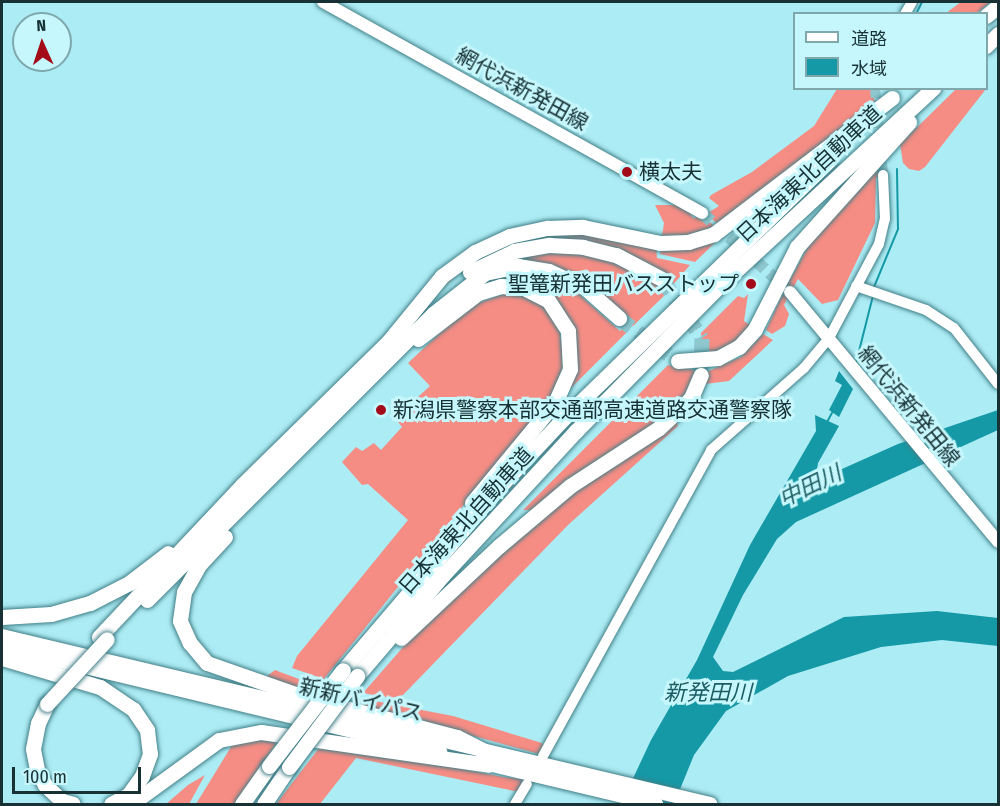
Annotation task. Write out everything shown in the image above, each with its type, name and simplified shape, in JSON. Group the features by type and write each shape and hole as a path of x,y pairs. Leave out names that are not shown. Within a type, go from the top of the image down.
{"highway":[{"path":"988,43 999,32"},
{"name":"日本海東北自動車道","path":"242,804 269,766 599,407 714,291 931,90"},
{"path":"678,361 718,358 739,347 755,329 797,248 819,220 942,90"},
{"path":"392,348 442,276 475,252 509,236 548,228 583,228 660,243 688,242 714,234 898,93"},
{"name":"日本海東北自動車道","path":"264,804 338,703 354,674 366,641 563,419 898,93"},
{"path":"54,804 37,789 29,772 26,748 44,703 103,638 392,348 451,285 483,264 514,251 549,245 583,247 616,255 662,279"},
{"path":"392,348 458,291 485,273 518,266 549,271 584,287 619,318"},
{"path":"366,641 421,566 555,402 571,356 568,331 548,300 524,288 501,286 478,293 392,348"},
{"path":"354,674 570,486 659,428 691,398 701,375"},
{"path":"2,617 51,614 90,603 129,583 250,488"},
{"path":"250,488 199,565 184,592 180,621 190,643 207,663 267,687 457,737 483,750"},
{"name":"新新バイパス","path":"2,636 483,750 611,787 656,804"},
{"name":"新新バイパス","path":"2,647 489,765 710,804"},
{"path":"2,658 100,687 133,709 147,730 150,754 142,776 128,795 111,804"},
{"path":"44,703 33,749 37,770 45,785 62,801 73,804"},
{"path":"132,804 219,740 261,732 489,765"}],"main road":[{"name":"網代浜新発田線","path":"323,2 702,213"},
{"name":"網代浜新発田線","path":"790,292 932,466 999,542"}],"street":[{"path":"543,756 711,450 804,368 829,338 879,244 885,219 883,175"},
{"path":"856,286 926,309 954,328 999,384"},
{"path":"515,804 526,784"}],"shaded area":[{"path":"961,2 991,2 978,12 947,12"},
{"path":"836,90 873,90 875,106 720,226 706,214 719,206 709,198 711,195 752,172 814,126"},
{"path":"955,90 985,90 925,167 919,171 909,169 903,163 900,144"},
{"path":"880,165 882,175 876,178 875,223 838,300 822,304 798,279 791,292 786,287 814,236"},
{"path":"655,205 678,205 688,210 693,218 702,216 716,227 687,235 662,236 664,223"},
{"path":"562,231 656,246 657,258 690,265 671,287 617,249 498,251 459,273 421,307 460,268 484,253 518,238"},
{"path":"721,237 695,262 660,254 662,247"},
{"path":"556,249 602,255 662,282 669,291 633,326 528,263 501,261"},
{"path":"539,274 573,289 620,331 626,326 630,329 566,393 569,320 560,304 540,287 514,281 464,294 484,281 505,275"},
{"path":"785,289 790,293 784,305 789,314 785,326 772,334 766,330"},
{"path":"507,293 530,297 549,310 559,326 564,364 552,395 324,679 292,668 297,656 408,520 368,484 362,485 342,462 356,447 362,451 374,443 381,450 402,427 395,418 430,386 408,363 469,306"},
{"path":"748,294 744,321 753,327 748,335 703,358 701,333 738,296 744,298"},
{"path":"763,334 773,340 729,381 705,384 706,372 741,357"},
{"path":"668,365 696,370 685,394 662,417 535,510 523,510"},
{"path":"676,421 678,426 568,525 403,695 391,698 363,693 431,615 558,504"},
{"path":"275,670 318,686 313,693 263,679"},
{"path":"359,698 453,716 542,743 544,748 539,754 356,704"},
{"path":"281,737 234,804 196,804 234,742"},
{"path":"323,743 523,779 519,792 356,758 320,804 276,804"},
{"path":"205,775 189,804 166,804 188,785"}],"water":[{"path":"839,371 853,389 839,417 829,410 842,385 835,381"},
{"path":"998,410 998,430 796,522 777,539 743,595 713,657 723,671 733,672 844,617 937,611 998,618 998,646 942,640 881,647 788,676 726,711 694,755 674,804 621,804 651,740 697,660 750,545 816,431 815,415 839,426 818,463 816,475 824,477 898,444"}],"waterway":[{"path":"917,12 922,2"},
{"path":"874,287 898,229 897,169"},
{"path":"856,363 873,296"},
{"path":"827,422 833,411"}],"tunnel":[{"path":"875,90 883,175"},
{"path":"702,213 784,286"},
{"path":"662,279 702,338 701,371"},
{"path":"619,318 678,361"}],"place":[{"name":"横太夫","path":"627,172"},
{"name":"聖篭新発田バスストップ","path":"751,284"},
{"name":"新潟県警察本部交通部高速道路交通警察隊","path":"381,410"}],"water label":[{"name":"中田川","path":"810,486"},
{"name":"新発田川","path":"708,693"}]}
